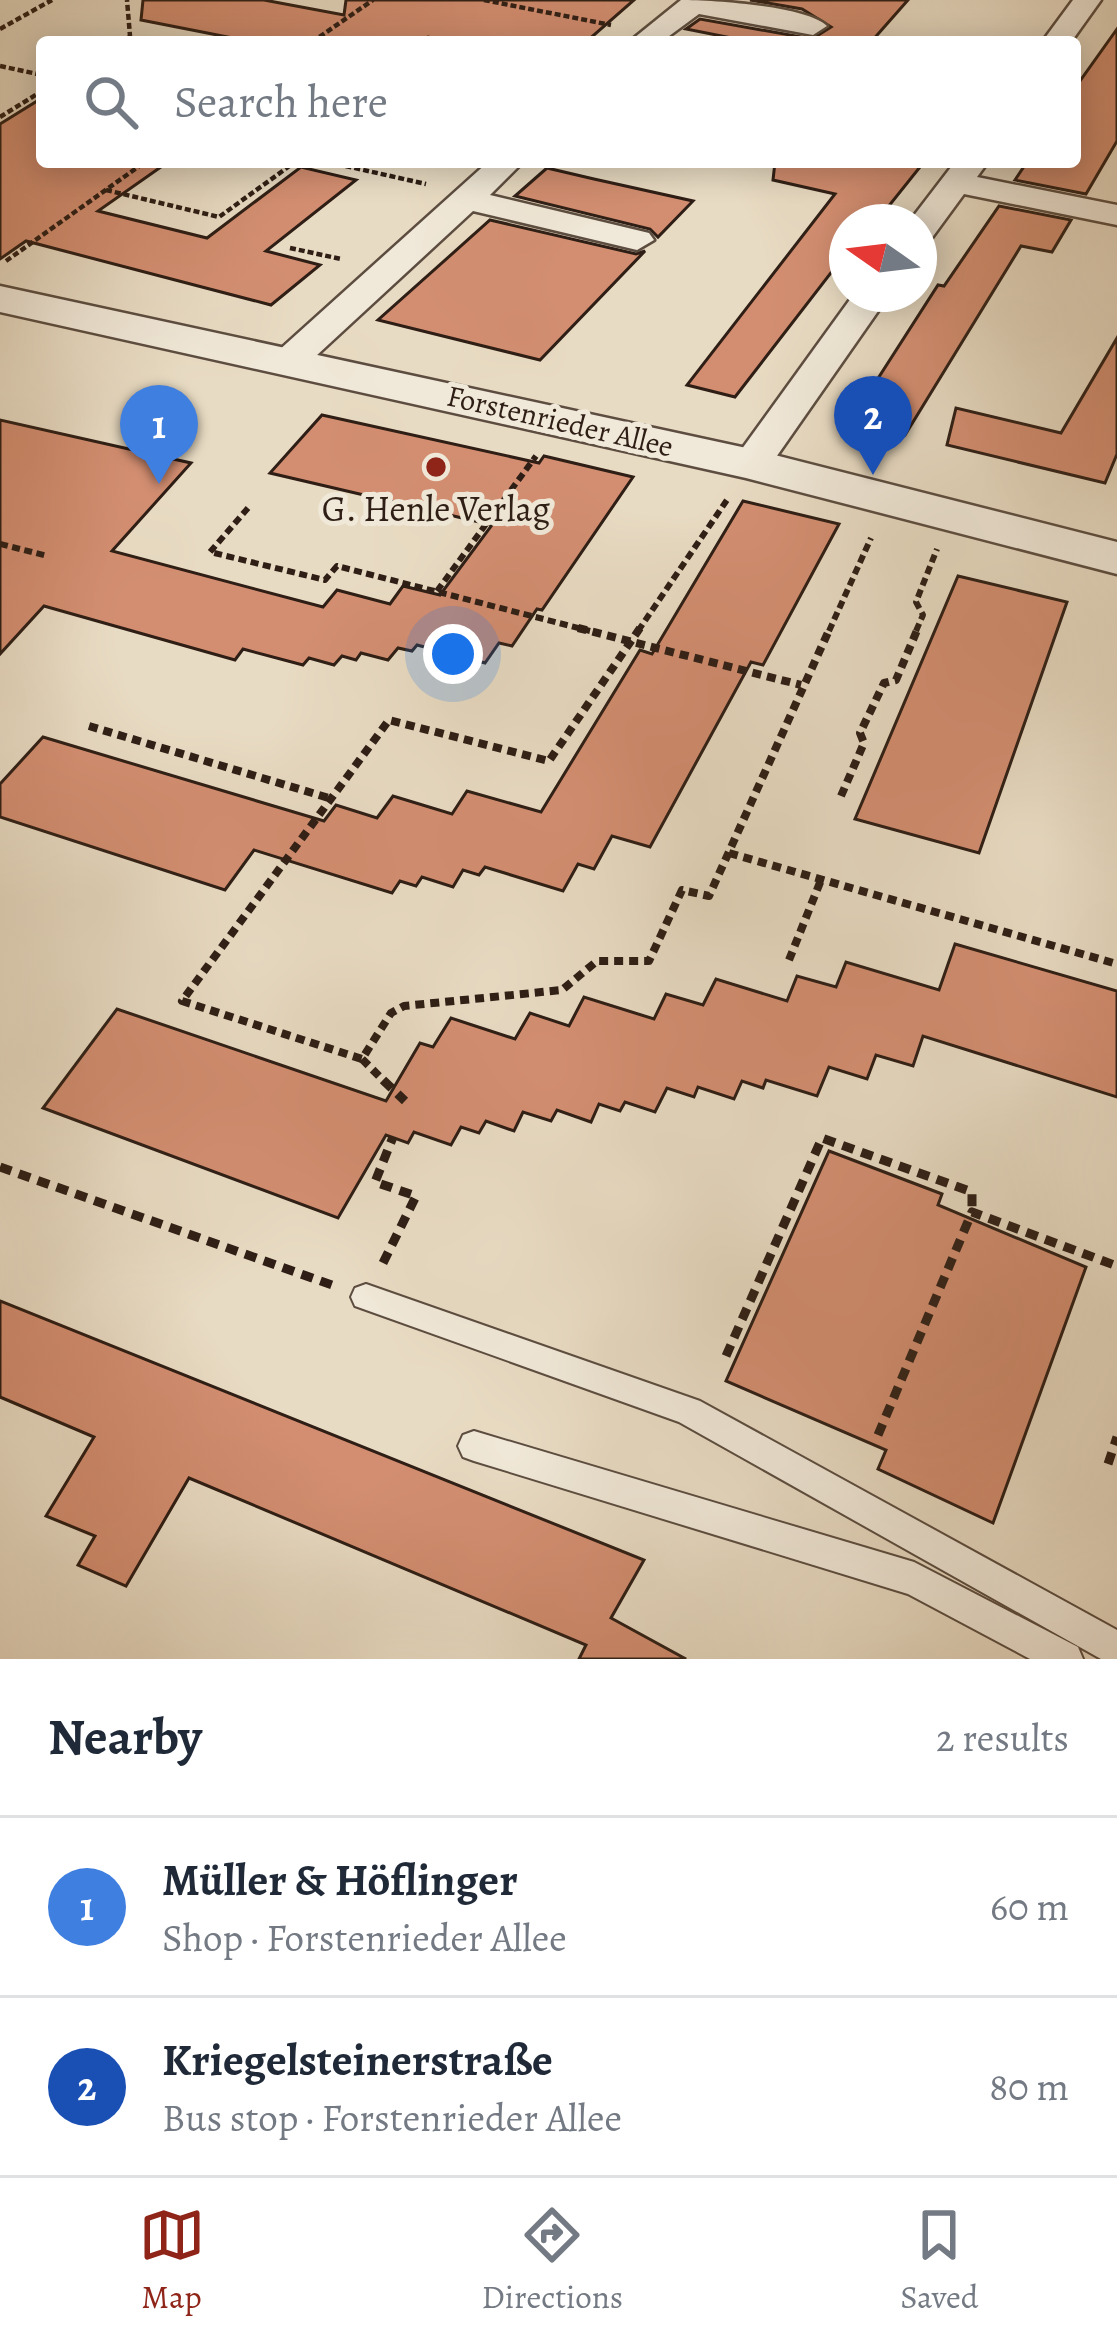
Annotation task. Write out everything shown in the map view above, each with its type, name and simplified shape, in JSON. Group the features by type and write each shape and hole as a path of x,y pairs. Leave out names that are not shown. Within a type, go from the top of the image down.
{"street":[{"path":"1060,36 1087,0"},
{"path":"652,36 698,3 813,26"},
{"path":"290,360 500,168"},
{"path":"937,209 965,172 1117,214"},
{"path":"469,197 637,240"},
{"name":"Forstenrieder Allee","path":"0,298 752,464 1117,558"},
{"path":"752,464 859,312"}],"lane":[{"path":"366,1298 689,1411 1117,1649"},
{"path":"474,1446 914,1579 1066,1659"}],"path":[{"path":"0,29 52,0"},
{"path":"127,0 130,36"},
{"path":"321,36 373,0"},
{"path":"484,0 640,36"},
{"path":"0,65 36,74"},
{"path":"0,117 36,95"},
{"path":"0,266 137,168"},
{"path":"106,190 219,217 287,168"},
{"path":"352,168 469,197"},
{"path":"436,591 544,445"},
{"path":"405,1101 362,1060 182,1001 389,720 549,761 752,464"},
{"path":"248,508 210,552 325,580 337,566 801,685"},
{"path":"362,1060 391,1012 404,1006 562,990 597,961 649,961 682,890 709,896 801,685 880,520"},
{"path":"841,796 865,743 860,733 884,682 896,680 923,615 916,602 942,537"},
{"path":"0,544 48,556"},
{"path":"89,726 329,799"},
{"path":"729,854 1117,964"},
{"path":"789,960 821,880"},
{"path":"0,1167 366,1298 416,1196 374,1182 393,1137"},
{"path":"726,1356 821,1138 972,1192 972,1212 878,1435"},
{"path":"972,1212 1117,1266"},
{"path":"1108,1464 1117,1437"}],"building":[{"path":"143,0 264,0 344,15 346,0 634,0 593,36 222,36 141,20"},
{"path":"750,0 908,0 876,36 817,36 831,27 802,9"},
{"path":"700,19 795,36 722,36 686,29"},
{"path":"1117,29 1117,141 1086,194 1015,180 1023,168 1081,168 1081,80"},
{"path":"36,102 36,168 159,168 98,211 207,238 300,168 356,180 266,251 320,265 271,305 26,241 0,259 0,124"},
{"path":"547,168 693,201 658,237 650,229 515,196"},
{"path":"774,168 919,168 890,204 829,204 829,275 735,397 687,385 835,194 773,180"},
{"path":"999,206 1071,220 1052,252 1021,246 905,435 850,422 921,312 937,312 937,287 944,286"},
{"path":"490,220 636,254 645,251 540,360 378,320"},
{"path":"1117,338 1117,454 1105,483 947,445 956,408 1061,433"},
{"path":"322,415 539,463 544,456 633,477 542,610 537,609 512,646 499,643 485,663 417,645 412,651 398,648 388,660 361,653 356,660 342,656 334,665 309,658 303,665 243,649 235,660 44,606 0,654 0,420 191,463 112,551 323,607 337,590 390,604 403,586 440,595 492,525 270,473"},
{"path":"743,501 839,524 763,665 751,662 650,847 612,836 594,869 578,864 563,891 485,867 479,875 463,870 453,887 422,877 416,886 400,881 392,893 254,850 225,890 0,817 0,784 43,737 324,821 336,805 377,818 393,796 452,814 467,791 541,812 640,650 652,654"},
{"path":"958,576 1067,602 979,853 855,819"},
{"path":"955,944 1117,991 1117,1097 923,1036 913,1066 876,1055 867,1079 829,1067 817,1096 766,1080 763,1088 742,1081 734,1099 698,1087 694,1097 667,1088 655,1112 625,1102 620,1111 599,1104 591,1122 557,1110 551,1121 523,1112 514,1131 486,1121 479,1133 461,1127 451,1145 414,1132 408,1143 386,1135 338,1218 43,1108 117,1009 386,1101 420,1043 433,1047 451,1018 515,1039 530,1013 569,1026 584,997 654,1019 666,994 703,1005 716,979 787,1001 797,976 836,987 846,962 939,990"},
{"path":"829,1151 942,1194 938,1205 1086,1267 993,1523 878,1469 886,1450 726,1381"},
{"path":"0,1301 644,1560 611,1618 686,1659 579,1659 586,1645 189,1478 126,1586 78,1565 95,1536 46,1516 94,1437 0,1397"}],"place":[{"name":"G. Henle Verlag","path":"436,467"},
{"name":"Kriegelsteinerstraße","path":"873,475"},
{"name":"Müller & Höflinger","path":"159,484"}]}
